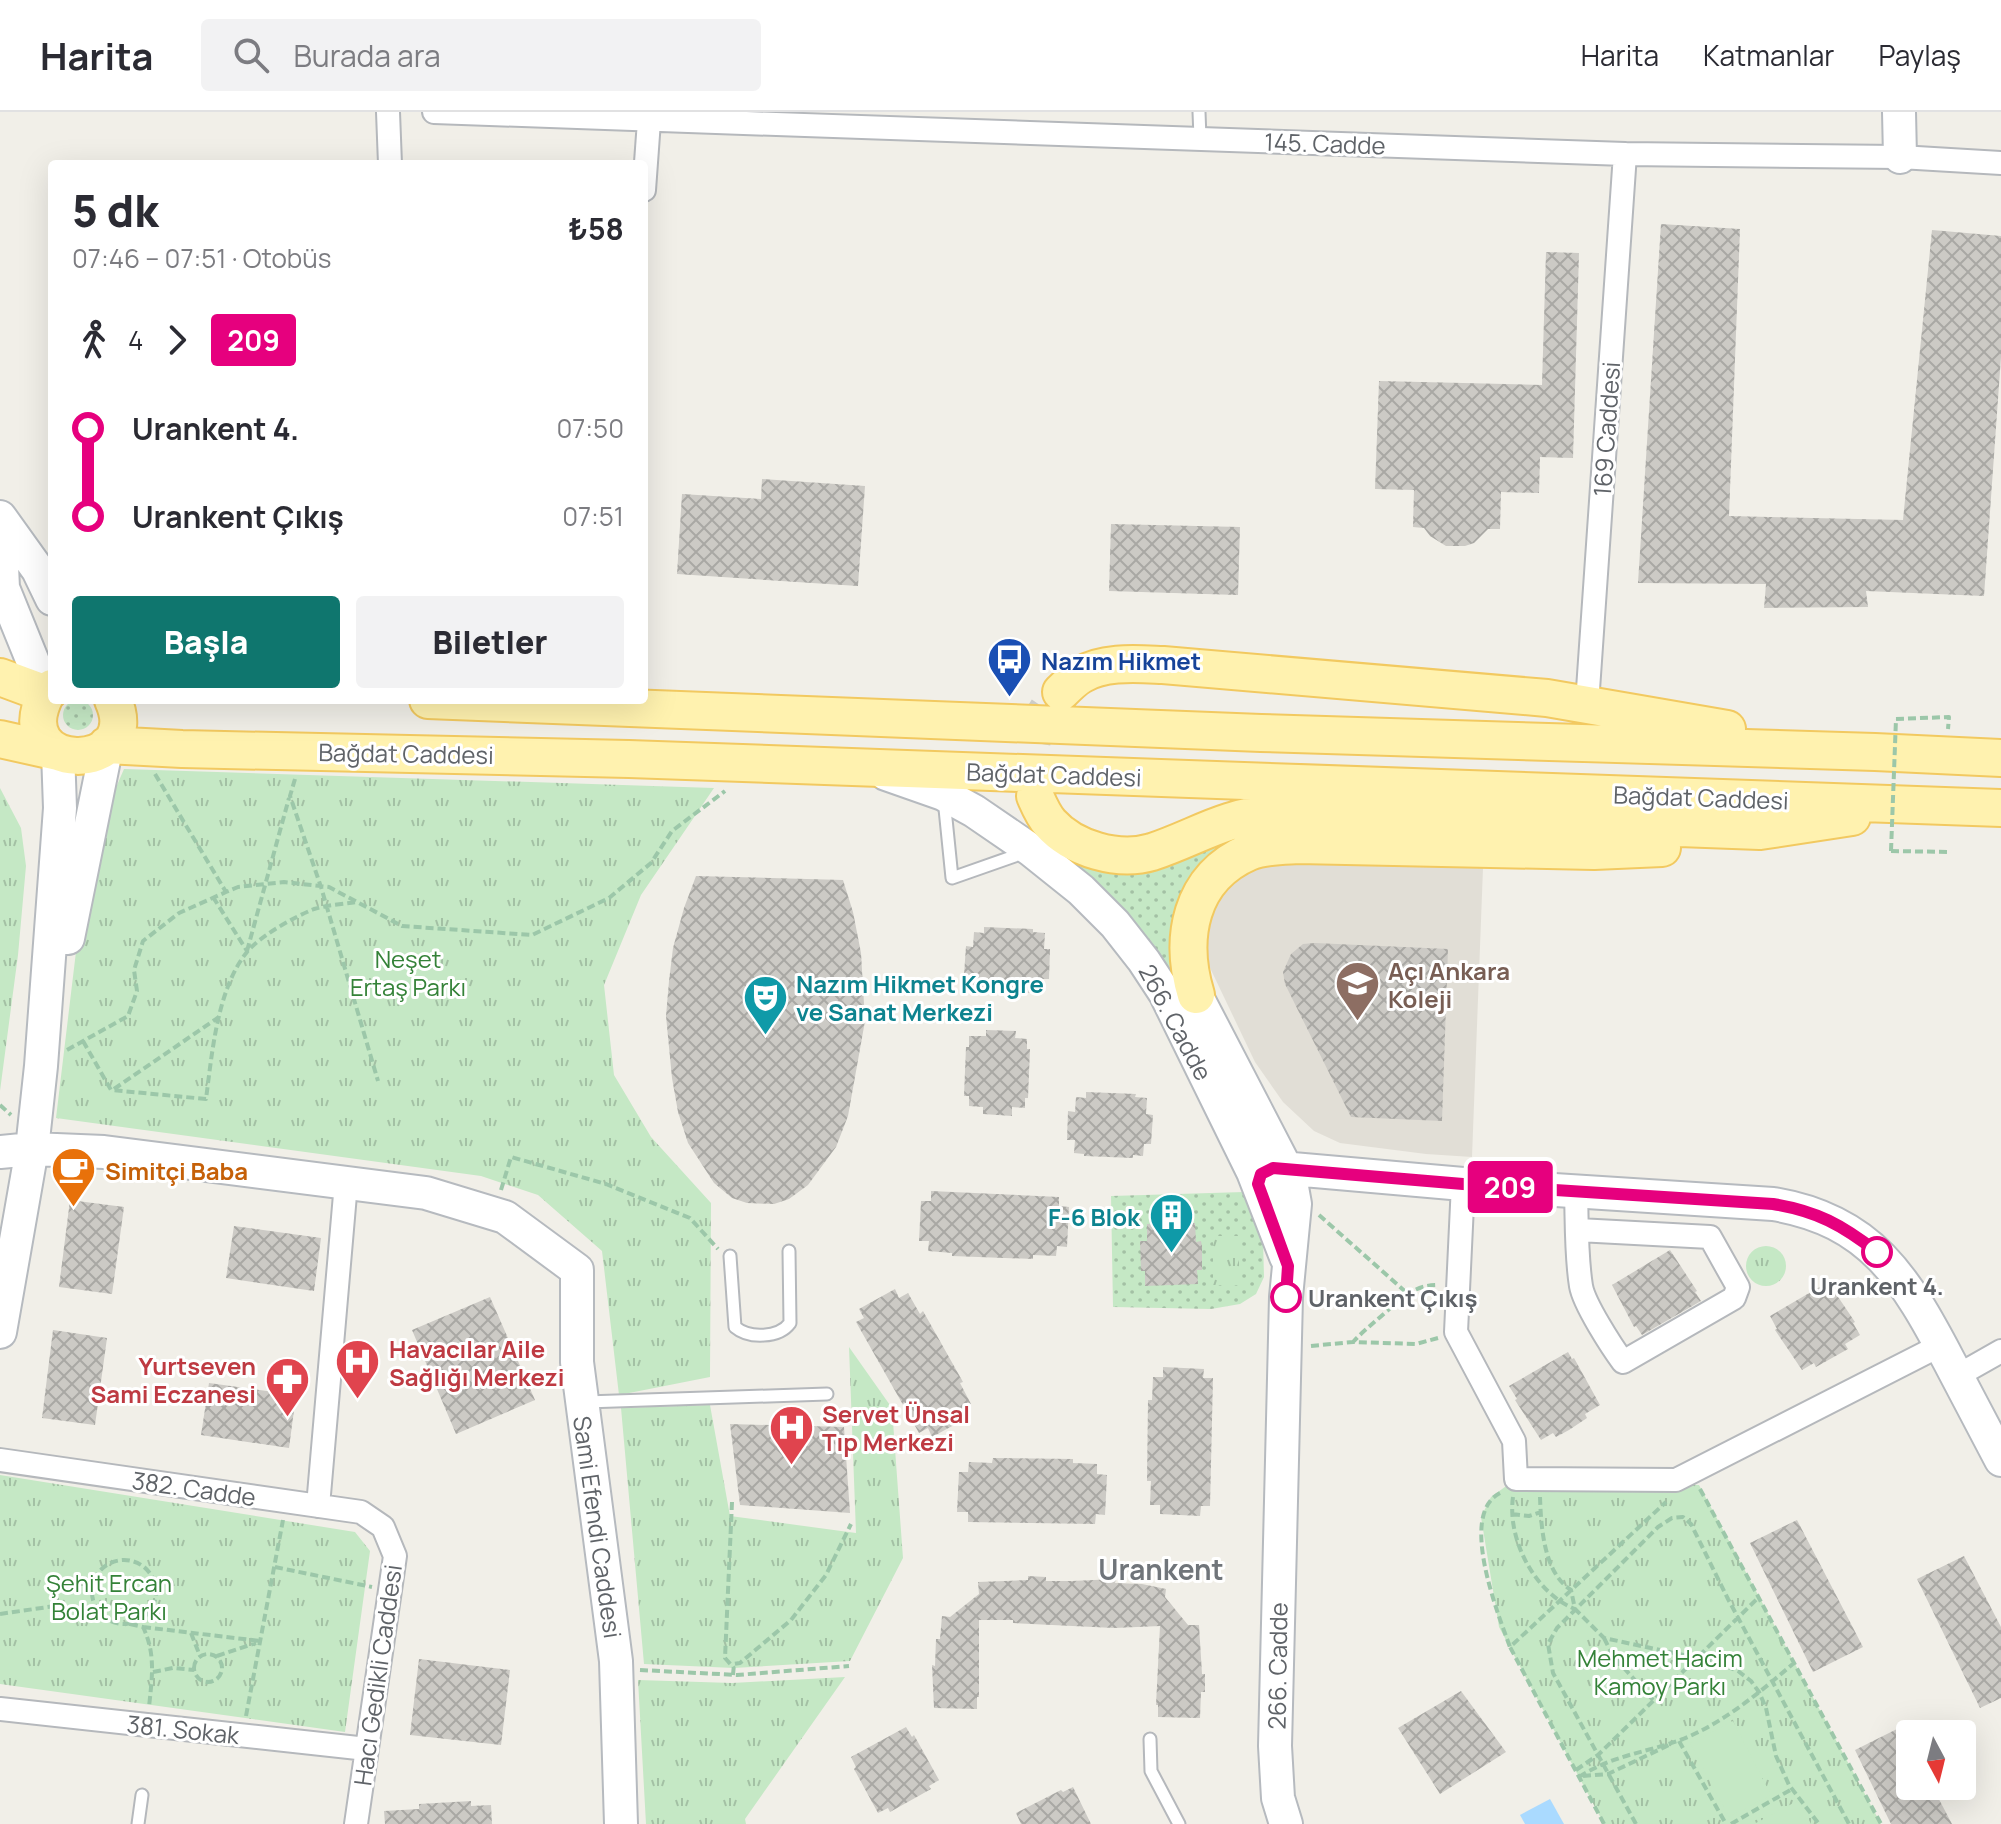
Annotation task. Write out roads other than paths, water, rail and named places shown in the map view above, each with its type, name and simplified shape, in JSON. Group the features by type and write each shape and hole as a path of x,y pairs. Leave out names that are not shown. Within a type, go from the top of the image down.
{"main road":[{"path":"1899,112 1900,157"},
{"path":"0,519 38,570 48,591"},
{"path":"0,519 3,588 48,689"},
{"path":"1061,692 1081,675 1140,664 1547,698 1875,752"},
{"path":"0,677 48,691"},
{"path":"48,693 40,706 38,719 47,744 58,752 60,808 53,1059"},
{"path":"0,1332 32,1149 53,1059 107,745 118,721 114,704"},
{"name":"Bağdat Caddesi","path":"630,704 1277,733 2001,758"},
{"name":"Bağdat Caddesi","path":"0,739 70,757 96,753 107,745 304,750 2001,808"},
{"name":"266. Cadde","path":"868,767 943,794 974,811 1031,850 1081,890 1115,924 1165,993 1276,1186"},
{"path":"1035,796 1048,821 1065,837 1106,853 1125,855 1149,853 1245,815 1274,813 1760,831"},
{"path":"1196,995 1188,970 1193,910 1207,886 1227,866 1248,852 1298,845 1650,850 1809,826 1859,816 1896,804"},
{"name":"266. Cadde","path":"1196,995 1276,1186 1288,1266 1275,1746 1278,1798 1286,1824"},
{"name":"Sami Efendi Caddesi","path":"0,1152 32,1149 104,1152 426,1193 505,1217 577,1270 577,1362 616,1661 621,1824"},
{"path":"1276,1186 1324,1173 1773,1204 1813,1212 1849,1231 1877,1252 1899,1275 1917,1300 2001,1460"}],"street":[{"path":"388,112 390,160"},
{"name":"145. Cadde","path":"434,112 649,117 1625,154 1900,157 2001,163"},
{"path":"646,160 649,117"},
{"name":"169 Caddesi","path":"1587,704 1625,154"},
{"path":"318,1506 346,1183"},
{"path":"1463,1184 1456,1332 1514,1441 1515,1482 1540,1479 1676,1480 1941,1345"},
{"path":"1576,1192 1581,1289 1612,1348 1623,1362 1734,1298 1738,1287 1710,1237 1578,1230"},
{"path":"1957,1376 2001,1351"},
{"name":"382. Cadde","path":"0,1460 361,1512 383,1527"},
{"name":"Hacı Gedikli Caddesi","path":"356,1824 395,1556 383,1527"},
{"name":"381. Sokak","path":"0,1709 367,1749"}],"lane":[{"path":"1199,112 1200,138"},
{"path":"943,794 952,878 1031,850"},
{"path":"730,1256 735,1327 744,1334 775,1334 785,1330 790,1323 789,1251"},
{"path":"582,1402 827,1394"},
{"path":"1150,1739 1151,1771 1179,1824"},
{"path":"138,1824 142,1795"}],"water":[{"path":"1550,1799 1564,1824 1525,1824 1520,1815"}],"tunnel":[{"path":"1035,796 1031,765 1033,740 1042,717 1061,692"}],"place":[{"name":"Nazım Hikmet","path":"1010,699"},
{"name":"Açı Ankara Koleji","path":"1357,1023"},
{"name":"Nazım Hikmet Kongre ve Sanat Merkezi","path":"765,1036"},
{"name":"Simitçi Baba","path":"74,1209"},
{"name":"Urankent 4.","path":"1877,1252"},
{"name":"F-6 Blok","path":"1171,1255"},
{"name":"Urankent Çıkış","path":"1286,1297"},
{"name":"Havacılar Aile Sağlığı Merkezi","path":"358,1401"},
{"name":"Yurtseven Sami Eczanesi","path":"287,1418"},
{"name":"Servet Ünsal Tıp Merkezi","path":"791,1466"}],"district":[{"name":"Urankent","path":"1161,1569"}],"park label":[{"name":"Neşet Ertaş Parkı","path":"408,972"},
{"name":"Şehit Ercan Bolat Parkı","path":"109,1596"},
{"name":"Mehmet Hacim Kamoy Parkı","path":"1660,1671"}]}
